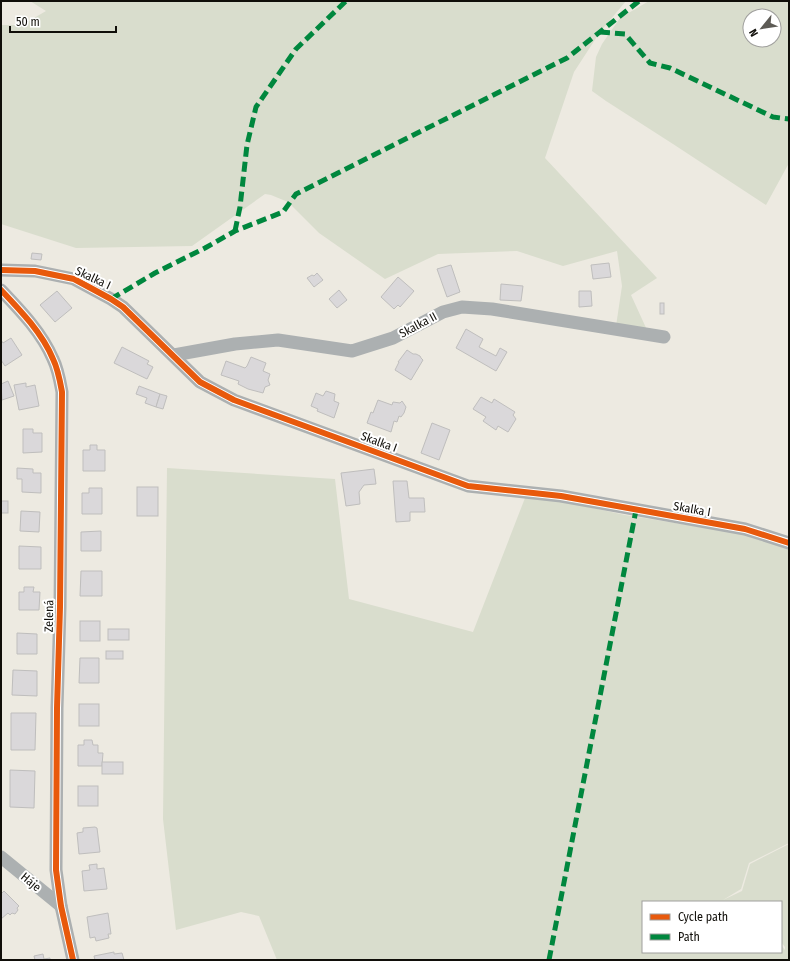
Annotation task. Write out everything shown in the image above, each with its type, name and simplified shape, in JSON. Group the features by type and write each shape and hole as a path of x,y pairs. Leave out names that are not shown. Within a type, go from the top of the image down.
{"street":[{"name":"Skalka I","path":"1,270 35,271 74,279 124,307 200,382 234,400 468,486 561,496 745,529 789,543"},
{"name":"Zelená","path":"1,290 19,308 41,337 54,359 62,392 60,607 56,724 56,870 60,906 73,960"},
{"name":"Skalka II","path":"174,355 235,344 278,340 352,351 394,338 443,312 462,307 492,309 664,337"},
{"name":"Háje","path":"1,857 60,906"}],"green space":[{"path":"30,1 626,1 600,32 574,72 545,158 657,278 631,295 647,330 616,326 622,286 617,251 563,266 517,251 438,254 385,279 319,233 288,202 265,194 192,246 76,248 1,224 1,25 22,25 46,11"},
{"path":"649,1 789,1 789,163 766,205 592,91 596,57 602,44 620,18"},
{"path":"167,468 335,479 349,599 473,632 525,498 556,500 625,515 738,533 789,549 789,843 749,863 741,889 723,900 742,891 750,864 789,844 789,960 277,960 259,916 241,912 176,930 163,819"}],"building":[{"path":"32,253 42,254 41,260 31,259"},
{"path":"609,263 611,277 593,279 591,265"},
{"path":"451,265 460,292 447,297 437,269"},
{"path":"317,273 323,280 314,287 307,278 312,275 314,276"},
{"path":"398,277 414,291 400,307 398,305 394,309 381,297"},
{"path":"501,284 523,286 521,301 500,300"},
{"path":"339,290 347,300 337,308 329,299"},
{"path":"57,291 72,308 55,322 40,305"},
{"path":"579,291 591,291 592,306 579,307"},
{"path":"660,303 664,303 664,314 660,314"},
{"path":"466,329 483,339 479,347 496,356 500,348 507,352 496,371 456,348"},
{"path":"11,338 22,355 5,366 1,360 1,340 3,343"},
{"path":"122,347 149,361 147,364 153,367 147,379 114,363"},
{"path":"407,350 420,356 423,360 411,380 395,370 398,362"},
{"path":"251,357 266,363 263,371 270,374 268,380 270,385 265,387 263,393 248,389 238,384 239,381 221,375 226,361 245,368"},
{"path":"8,381 14,396 2,400 1,384"},
{"path":"26,383 26,387 35,385 39,406 19,410 14,385"},
{"path":"139,386 160,394 156,407 145,403 147,398 136,394"},
{"path":"326,391 335,394 334,401 339,403 334,418 317,411 318,409 311,406 316,393 323,396"},
{"path":"160,394 167,396 163,409 156,407"},
{"path":"481,397 492,403 494,399 515,412 513,415 516,419 508,432 498,426 496,430 483,421 486,417 473,409"},
{"path":"378,400 392,405 393,402 400,403 402,401 406,407 401,417 399,416 397,422 394,421 391,432 367,423"},
{"path":"432,423 450,430 439,460 421,453"},
{"path":"23,429 33,429 33,433 42,433 42,452 23,453"},
{"path":"90,445 97,445 97,450 105,450 105,471 83,471 83,450 90,450"},
{"path":"17,468 33,469 33,473 41,473 41,493 22,492 22,479 17,479"},
{"path":"374,469 376,484 364,485 359,492 360,504 346,506 341,473"},
{"path":"393,481 407,481 409,498 424,498 425,512 410,512 410,521 396,522"},
{"path":"137,487 158,487 158,516 137,516"},
{"path":"89,488 102,488 102,514 82,514 82,493 89,493"},
{"path":"1,501 8,501 8,513 1,513"},
{"path":"21,511 40,512 39,532 20,531"},
{"path":"101,531 101,551 81,551 81,532"},
{"path":"19,546 41,547 41,569 19,569"},
{"path":"81,571 102,571 102,596 80,596"},
{"path":"24,587 34,587 33,592 40,592 39,610 19,610 19,592 24,592"},
{"path":"80,621 100,621 100,641 80,641"},
{"path":"108,629 129,629 129,640 108,640"},
{"path":"17,633 37,634 37,654 17,654"},
{"path":"106,651 123,651 123,659 106,659"},
{"path":"80,658 99,658 99,683 79,683"},
{"path":"13,670 37,671 37,696 12,695"},
{"path":"79,704 99,704 99,726 79,726"},
{"path":"11,713 36,713 35,750 11,750"},
{"path":"84,740 92,740 93,745 98,745 98,753 103,753 102,766 78,766 78,745 84,745"},
{"path":"102,762 123,762 123,774 102,774"},
{"path":"10,770 35,771 34,808 10,807"},
{"path":"78,786 98,786 98,806 78,806"},
{"path":"83,828 97,828 100,852 79,854 77,833 83,832"},
{"path":"97,864 97,869 104,868 107,889 84,891 82,871 90,870 89,865"},
{"path":"4,891 19,906 15,914 12,913 10,915 8,913 1,919 1,894"},
{"path":"108,913 111,934 108,934 109,938 96,941 95,937 90,938 87,917"},
{"path":"114,952 114,954 122,953 124,960 95,960 94,956"},
{"path":"43,954 44,959 50,958 50,960 35,960 34,956"}],"marked path":[{"path":"235,231 240,207 247,145 256,107 296,49 346,1"},
{"path":"111,299 155,273 235,231 283,212 296,194 567,58 639,1"},
{"path":"600,32 625,34 650,63 670,68 773,117 789,119"},
{"path":"549,960 636,510"}],"cycle path":[{"path":"1,270 35,271 74,279 123,307 200,382 234,400 468,486 561,496 745,529 789,543"},
{"path":"1,290 23,314 43,340 59,375 62,392 56,870 61,906 73,960"}]}
